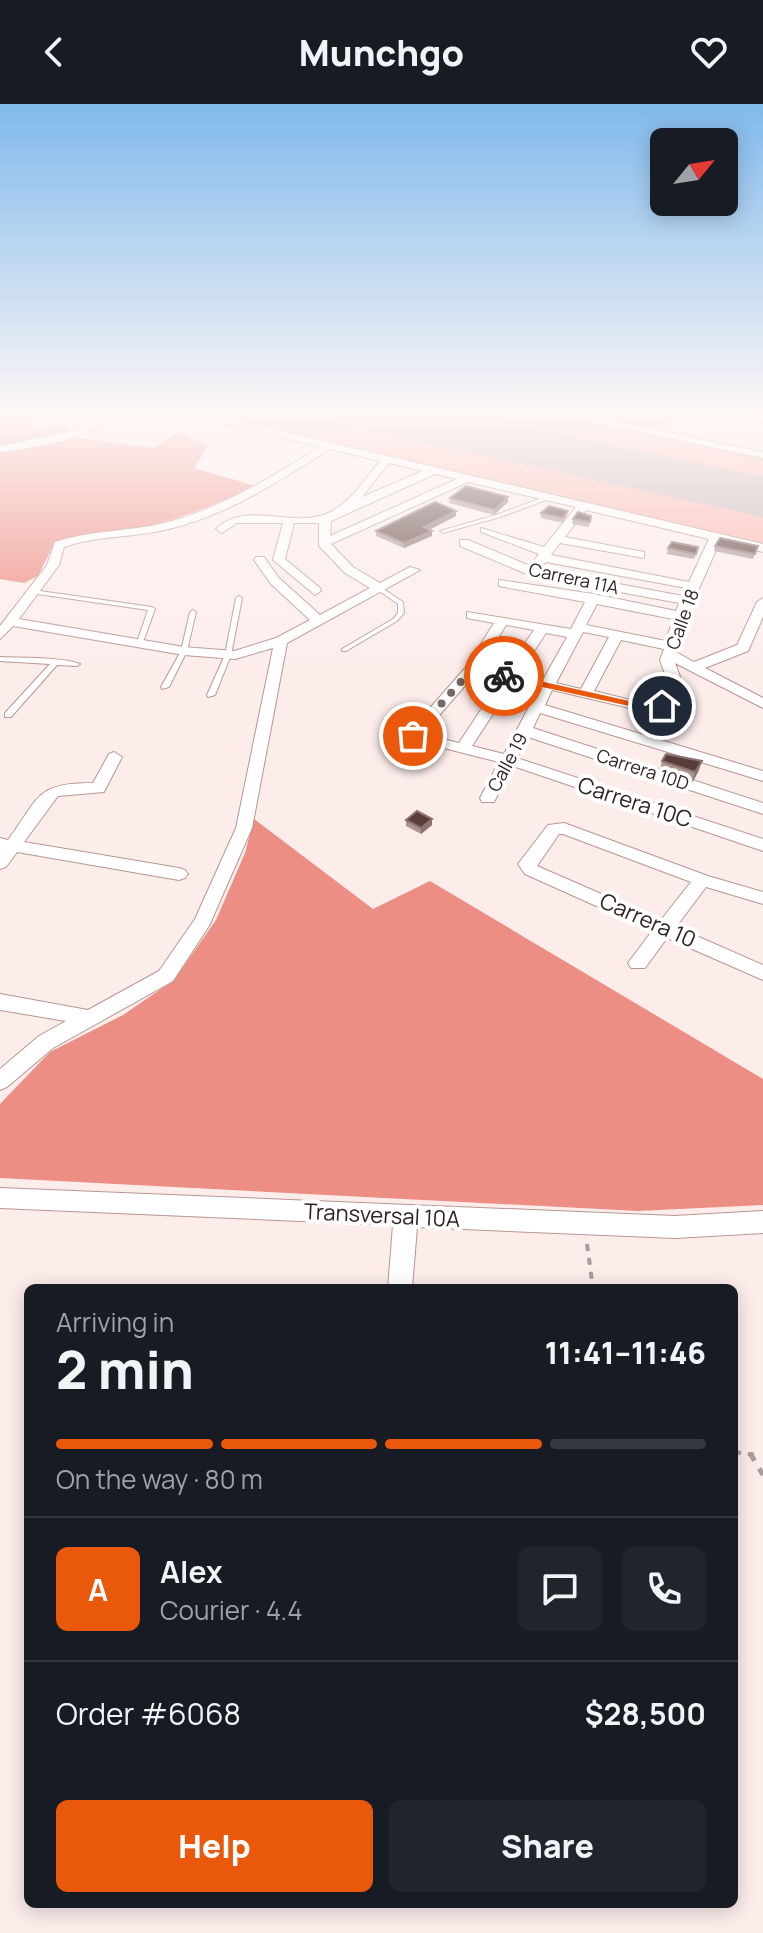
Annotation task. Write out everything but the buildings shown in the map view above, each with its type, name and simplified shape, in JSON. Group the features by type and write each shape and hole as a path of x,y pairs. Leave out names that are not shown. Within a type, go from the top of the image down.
{"street":[{"path":"0,635 53,565 59,545 150,530 200,516 243,496"},
{"path":"349,506 357,496"},
{"path":"222,529 234,520 325,519 372,496"},
{"path":"323,543 427,496"},
{"path":"540,496 763,548"},
{"path":"526,586 544,554 583,506"},
{"path":"325,519 323,543 343,565 380,589"},
{"path":"289,521 279,560 315,591"},
{"path":"485,530 544,554 693,586"},
{"name":"Calle 18","path":"585,695 643,707 682,705 684,701 667,664 680,616 716,537"},
{"path":"557,539 640,555"},
{"name":"Carrera 11A","path":"464,543 533,572 687,601"},
{"path":"260,560 275,581 320,622"},
{"path":"11,622 184,651 228,655 281,641 414,570"},
{"path":"503,583 680,616"},
{"name":"Calle 19","path":"488,798 594,598"},
{"path":"694,667 743,648 763,602"},
{"path":"472,615 542,628 617,635 670,650 694,667 763,704"},
{"path":"502,621 473,668 585,695 617,635"},
{"path":"463,748 542,628"},
{"path":"0,1081 46,1042 166,976 203,921 244,828 281,641"},
{"name":"Carrera 10C","path":"473,668 413,736 506,759 763,845"},
{"path":"536,707 763,776"},
{"name":"Carrera 10D","path":"523,730 763,809"},
{"path":"0,863 8,846 52,792 61,788 98,788 114,757"},
{"path":"728,765 763,763"},
{"path":"696,822 728,765"},
{"name":"Carrera 10","path":"702,880 558,827 527,864 531,870 668,928 763,973"},
{"path":"8,846 179,874"},
{"path":"638,963 702,880 763,898"},
{"path":"0,1002 90,1018"},
{"name":"Transversal 10A","path":"0,1198 675,1227 763,1222"},
{"path":"400,1284 406,1216"}],"lane":[{"path":"443,531 547,498"},
{"path":"344,650 395,620 401,613 401,603 380,589"},
{"path":"33,592 152,609 140,642"},
{"path":"211,695 228,655 239,598"},
{"path":"165,687 184,651 193,612"},
{"path":"0,659 77,664"},
{"path":"8,715 56,662"}],"path":[{"path":"585,1224 592,1284"},
{"path":"738,1452 753,1453 763,1475"}],"shaded area":[{"path":"0,496 233,496 168,520 64,542 53,546 38,576 24,583 0,579"},
{"path":"553,496 763,496 763,546"},
{"path":"553,496 688,496 763,513 763,546"},
{"path":"254,819 373,909 430,881 763,1079 763,1205 638,1211 0,1178 0,1104 50,1052 123,1015 174,980 216,920 245,853"}],"way so far":[{"path":"413,736 473,668 504,676"}],"route":[{"path":"504,676 643,707 662,706"}]}
